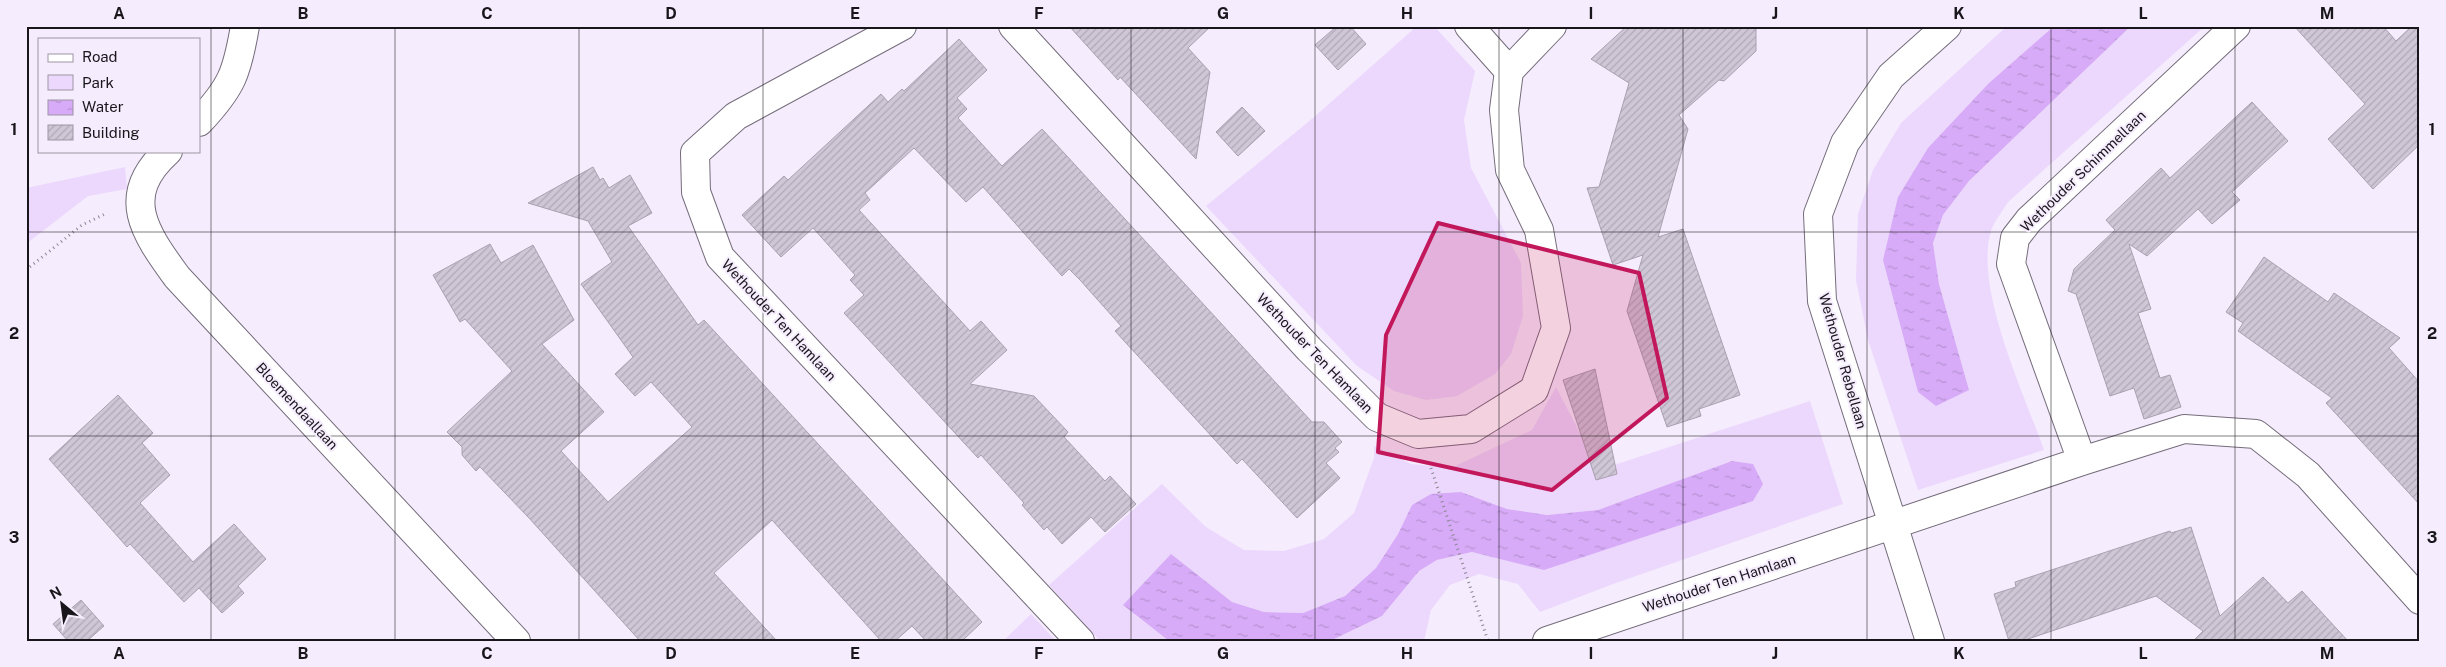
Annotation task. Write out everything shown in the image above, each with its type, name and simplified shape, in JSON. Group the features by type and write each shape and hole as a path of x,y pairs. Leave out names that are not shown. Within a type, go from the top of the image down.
{"street":[{"path":"200,121 221,99 238,66 245,26"},
{"name":"Wethouder Ten Hamlaan","path":"902,26 736,116 695,154 696,192 720,257 1080,641"},
{"name":"Wethouder Ten Hamlaan","path":"1013,26 1309,349 1377,417 1418,434 1471,429 1534,390 1556,328 1539,230 1510,170 1504,110 1509,71"},
{"path":"1469,26 1509,71 1552,26"},
{"name":"Wethouder Rebellaan","path":"1930,641 1822,301 1818,214 1845,143 1891,76 1947,26"},
{"name":"Wethouder Schimmellaan","path":"2082,461 2011,264 2015,238 2029,220 2236,26"},
{"name":"Bloemendaallaan","path":"167,152 155,163 143,183 140,208 153,243 177,277 516,641"},
{"path":"1892,525 2184,429 2256,434 2308,475 2420,600"},
{"name":"Wethouder Ten Hamlaan","path":"1547,641 1892,525"}],"path":[{"path":"26,270 82,225 105,214 140,208"},
{"path":"1434,478 1488,641"}],"highlighted area":[{"path":"1438,223 1639,273 1667,398 1552,490 1378,452 1386,335"}],"green space":[{"path":"1417,26 1434,26 1475,71 1464,120 1471,168 1521,263 1523,316 1511,354 1495,374 1457,396 1426,400 1394,391 1357,366 1206,206 1313,118"},
{"path":"2007,26 2054,26 1989,83 1898,197 1969,390 1939,284 1933,243 1943,215 1969,181 2131,26 2205,26 2008,202 1991,231 1987,258 1996,313 2014,372 2044,450 1918,490 1868,340 1856,280 1858,214 1873,170 1901,123"},
{"path":"125,167 127,189 88,196 26,244 26,188"},
{"path":"1556,387 1599,470 1810,401 1843,504 1613,584 1540,612 1518,584 1479,574 1450,585 1431,610 1424,641 1330,641 1382,616 1419,571 1437,560 1472,552 1505,559 1732,461 1599,510 1547,515 1507,509 1461,492 1412,505 1398,534 1376,568 1345,596 1303,613 1264,612 1232,602 1171,555 1135,615 1169,641 1100,641 1049,585 1162,484 1206,527 1244,550 1284,551 1324,539 1354,513 1374,458 1374,446 1411,464 1451,468 1532,430"},
{"path":"1031,614 1056,641 1003,641"}],"water":[{"path":"2054,26 2131,26 1969,181 1943,215 1933,243 1939,284 1969,390 1936,406 1918,392 1883,260 1898,197 1928,148 1989,83"},
{"path":"1732,461 1753,464 1763,484 1753,501 1544,570 1472,552 1437,560 1419,571 1382,616 1330,641 1169,641 1123,605 1171,554 1232,602 1264,612 1303,613 1345,596 1376,568 1398,534 1412,505 1431,494 1461,492 1507,509 1547,515 1598,510"}],"building":[{"path":"1069,26 1211,26 1188,48 1210,72 1196,159 1120,77 1118,80"},
{"path":"1337,26 1350,26 1366,44 1338,70 1315,45"},
{"path":"1627,26 1756,26 1756,51 1724,81 1719,80 1679,115 1688,129 1658,237 1683,229 1740,395 1699,409 1701,416 1667,427 1627,311 1643,255 1613,265 1587,188 1599,187 1629,83 1591,59"},
{"path":"2294,26 2383,26 2396,41 2412,26 2420,26 2420,144 2373,189 2328,139 2365,104"},
{"path":"959,39 987,70 957,98 967,109 958,118 1002,166 1042,129 1312,422 1324,422 1342,442 1335,448 1339,452 1326,463 1340,478 1297,518 1242,459 1237,464 1115,331 1121,326 1069,269 1062,276 983,187 966,202 914,148 865,193 870,200 859,210 970,331 981,321 1007,350 970,384 1034,396 1068,432 1064,437 1105,481 1110,476 1136,504 1105,532 1091,517 1062,544 1047,527 1044,530 1022,505 1024,503 981,455 978,458 844,313 864,295 850,280 855,275 813,228 781,257 742,215 784,176 788,180 881,94 888,102 902,89 904,91"},
{"path":"2252,102 2288,141 2232,192 2240,200 2212,224 2198,209 2147,256 2129,244 2151,309 2138,313 2160,378 2170,375 2181,407 2144,419 2134,388 2110,396 2076,294 2068,291 2074,269 2115,230 2106,220 2161,168 2170,178"},
{"path":"1242,107 1265,131 1238,156 1216,132"},
{"path":"593,167 600,180 603,178 609,188 630,175 652,213 628,226 698,325 704,320 982,622 962,641 926,641 912,626 895,641 881,641 772,520 714,573 777,641 640,641 529,518 480,467 476,471 462,455 462,447 447,432 512,371 465,319 460,322 433,275 490,244 501,263 533,245 574,320 542,344 604,412 561,451 608,502 692,427 651,382 635,396 615,374 633,357 581,284 612,262 588,221 528,203"},
{"path":"2264,257 2328,302 2334,293 2400,338 2389,348 2420,383 2420,505 2326,403 2332,398 2238,331 2243,323 2226,312"},
{"path":"1595,369 1617,474 1596,480 1563,380"},
{"path":"118,395 153,433 142,443 170,475 140,503 193,562 234,524 266,559 238,586 244,593 222,613 199,588 184,602 130,544 127,547 49,459"},
{"path":"2191,527 2220,616 2263,577 2288,603 2302,591 2348,641 2193,641 2203,631 2156,596 2022,641 2009,641 1994,594 2016,587 2015,582 2170,531 2171,533"},
{"path":"81,600 104,626 87,641 68,641 53,624"}]}
